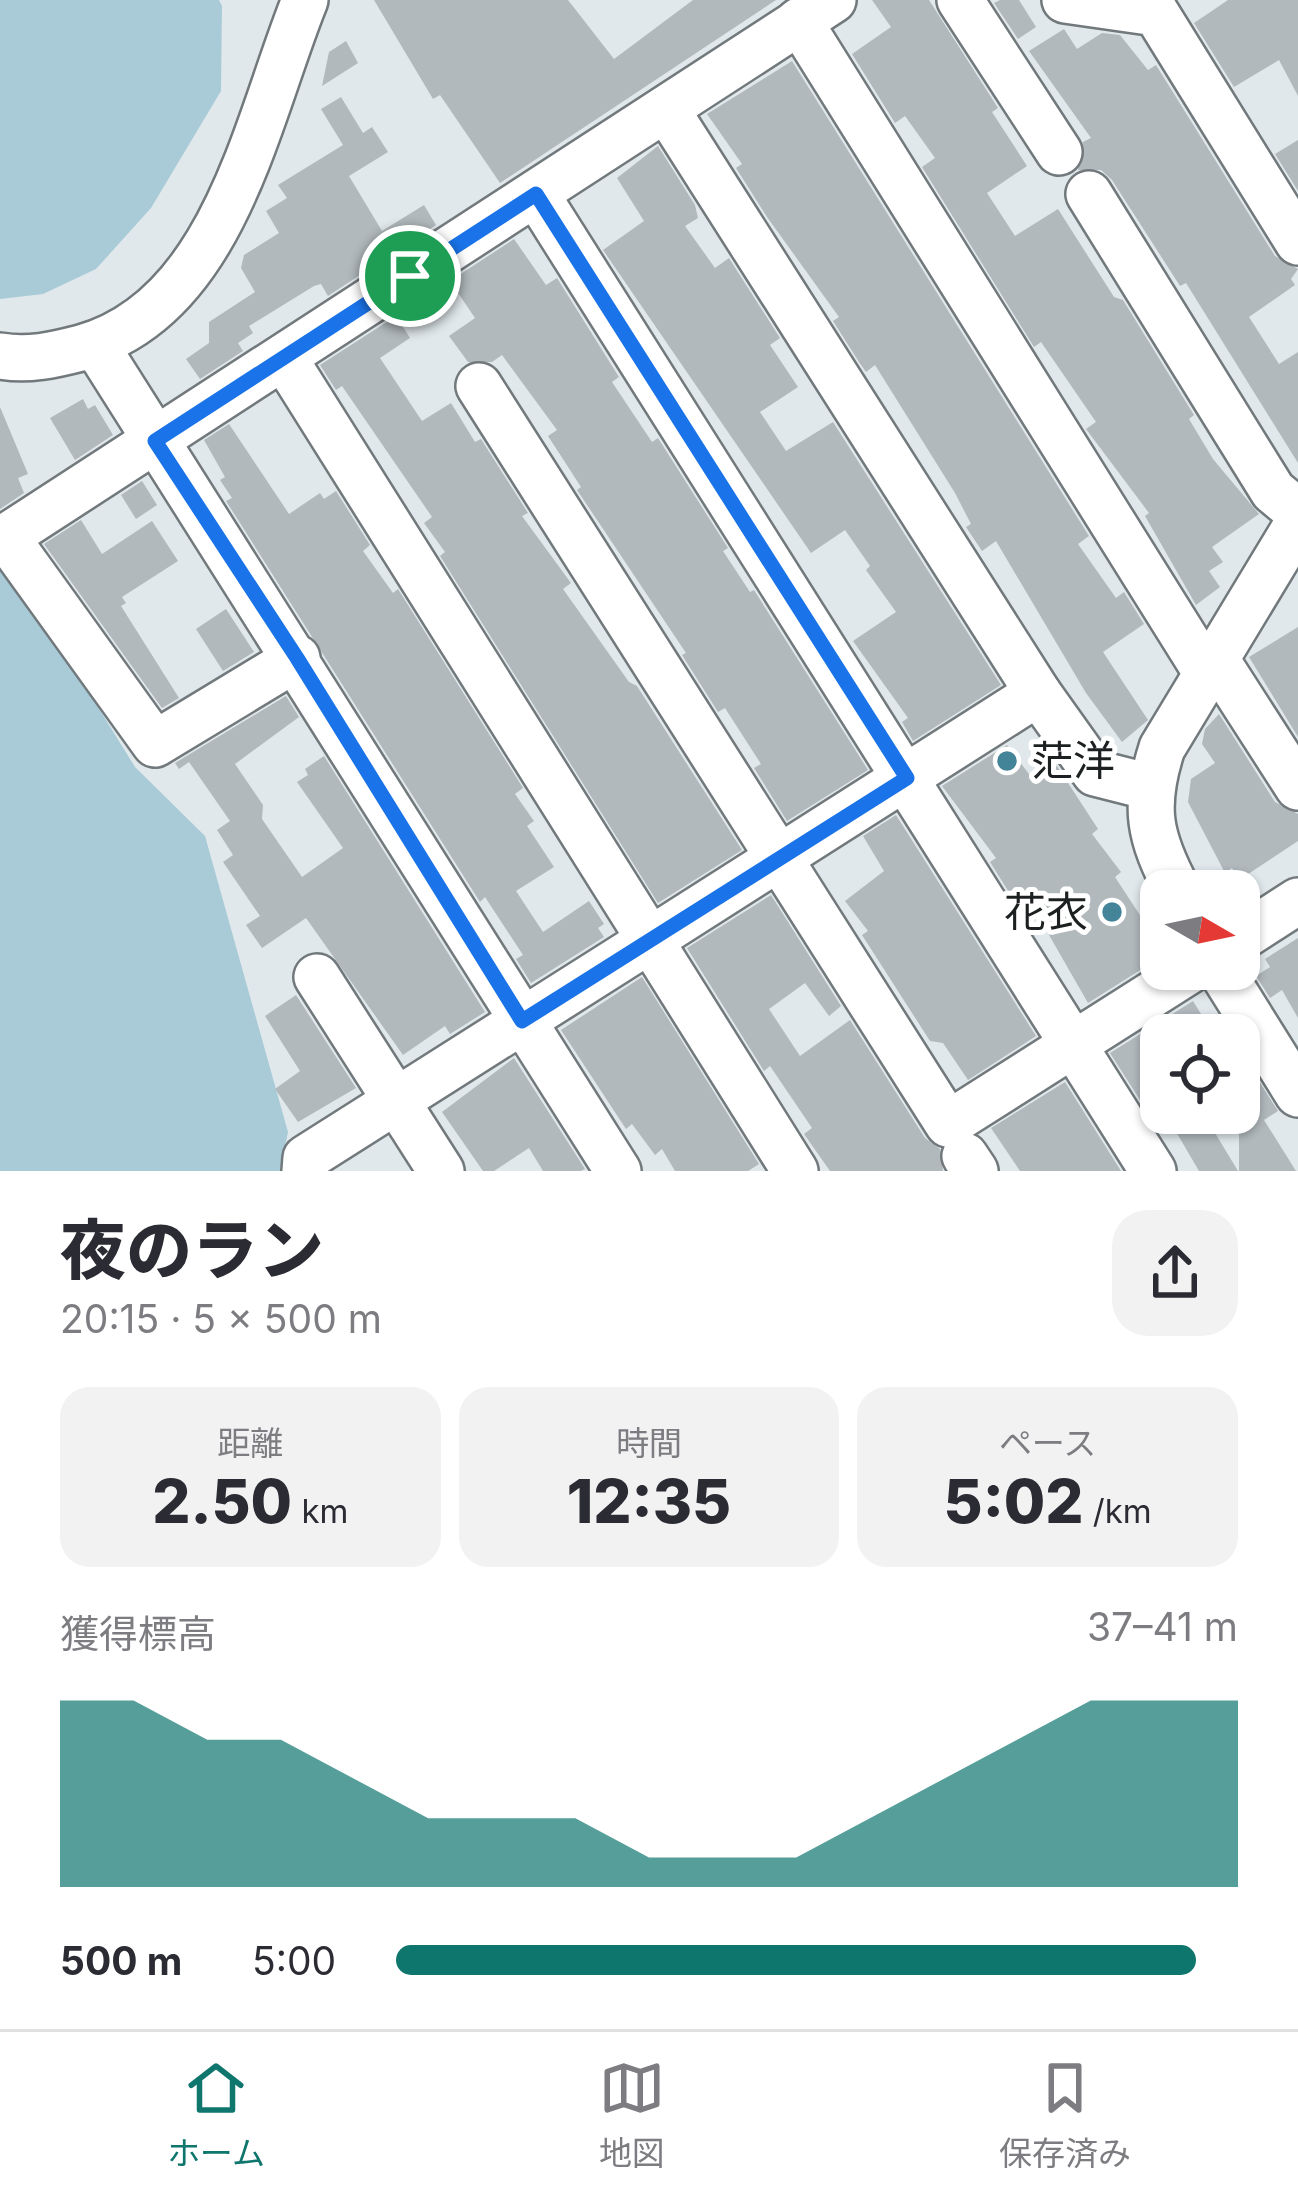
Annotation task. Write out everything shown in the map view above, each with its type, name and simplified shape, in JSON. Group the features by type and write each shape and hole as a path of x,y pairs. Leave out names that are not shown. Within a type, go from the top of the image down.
{"street":[{"path":"0,356 55,355 95,344 144,320 177,290 263,127 305,0"},
{"path":"960,0 1059,152"},
{"path":"1066,0 1156,14 1298,242"},
{"path":"297,658 155,744 6,537 816,11 1210,665 1298,787"},
{"path":"666,109 1038,693 1095,772 1150,787"},
{"path":"536,194 1153,1171"},
{"path":"1089,194 1273,491 1298,512"},
{"path":"95,344 618,1171"},
{"path":"284,358 795,1171"},
{"path":"479,386 948,1124 1158,990"},
{"path":"1170,870 1149,817 1150,787 1162,748 1298,523"},
{"path":"305,1171 306,1158 396,1099 1038,693"},
{"path":"1260,925 1298,901"},
{"path":"317,977 441,1171"},
{"path":"1233,990 1298,1094"}],"shaded area":[{"path":"0,0 219,0 222,6 221,91 151,208 96,269 43,294 0,299"},
{"path":"0,570 25,589 135,767 205,836 288,1132 280,1171 0,1171"}],"building":[{"path":"374,0 568,0 614,59 693,0 776,0 500,183 440,95 433,99"},
{"path":"872,0 929,0 998,108 992,112 1027,166 987,193 1015,236 1058,209 1114,297 1123,300 1194,415 1189,419 1213,459 1259,514 1212,547 1223,562 1209,571 1220,587 1196,605 1145,516 1149,513 1086,429 1096,422 1041,342 1034,347 922,167 935,158 905,116 895,123 852,54 891,27"},
{"path":"1019,0 1036,27 1018,39 994,3"},
{"path":"1228,0 1298,0 1298,96 1279,60 1234,87 1194,23"},
{"path":"1064,29 1077,49 1102,33 1120,35 1148,70 1156,65 1275,256 1298,269 1291,279 1295,285 1249,317 1279,364 1298,352 1298,463 1186,283 1180,286 1112,180 1101,170 1078,170 1083,142 1091,138 1029,51"},
{"path":"346,41 358,63 322,86 329,52"},
{"path":"792,61 1089,536 1078,544 1116,598 1124,592 1144,624 1103,652 1148,720 1122,742 1086,693 996,541 982,551 966,527 971,524 955,493 875,365 866,372 859,362 833,321 839,317 767,217 736,168 742,164 707,114"},
{"path":"341,97 363,133 372,127 388,152 349,176 382,231 424,205 436,225 328,296 321,284 314,286 249,326 253,333 238,343 243,351 200,379 186,359 209,343 209,322 255,292 241,268 244,255 279,233 266,211 287,198 278,185 343,145 321,109"},
{"path":"1298,140 1298,191 1275,154"},
{"path":"658,146 695,205 698,218 685,226 715,268 729,258 780,338 770,345 798,387 760,412 786,451 833,422 1001,685 913,741 902,722 908,718 853,641 896,612 866,570 870,566 845,530 811,553 603,250 644,221 617,178"},
{"path":"514,239 546,285 557,278 619,377 612,382 652,442 658,438 728,548 723,551 750,592 754,590 868,770 787,821 754,768 761,764 725,708 718,712 682,655 686,653 577,490 581,487 548,436 557,430 502,355 492,362 468,362 449,336 475,318 450,281"},
{"path":"396,316 410,338 380,358 422,421 451,403 475,442 481,439 528,513 522,516 571,583 563,589 629,682 637,686 742,850 658,903 440,556 445,552 424,523 432,517 342,386 336,390 320,365"},
{"path":"83,399 88,409 95,405 113,435 75,460 50,418"},
{"path":"0,407 28,474 18,478 24,493 0,509"},
{"path":"229,424 289,514 320,493 324,499 336,491 370,545 363,551 393,593 398,589 523,788 515,794 534,821 527,826 554,867 516,891 543,932 589,901 604,924 598,928 604,937 531,983 516,959 523,955 485,897 480,902 226,501 232,498 220,480 225,477 204,440"},
{"path":"142,481 157,505 136,519 121,495"},
{"path":"81,520 102,554 152,521 178,561 122,597 126,603 121,606 179,698 162,708 44,544"},
{"path":"226,609 254,652 223,671 196,629"},
{"path":"1298,627 1298,737 1249,657"},
{"path":"286,696 299,717 235,764 263,805 262,819 302,877 343,848 297,782 308,775 305,769 324,756 485,1012 450,1034 445,1026 403,1055 306,918 262,948 246,925 260,916 223,862 233,855 217,830 230,821 189,762 179,769 175,763"},
{"path":"1219,714 1275,802 1298,814 1298,841 1254,870 1223,870 1188,802 1191,779 1215,763 1202,744 1205,729"},
{"path":"1007,745 1035,782 1057,766 1098,829 1092,834 1121,872 1115,877 1140,915 1140,970 1088,1003 1037,914 1027,921 990,862 996,858 942,786"},
{"path":"896,815 1036,1036 968,1080 943,1043 930,1041 862,935 868,931 845,901 884,871 863,836"},
{"path":"771,895 841,1006 829,1016 805,983 769,1009 800,1056 850,1020 925,1138 940,1149 943,1171 830,1171 804,1134 812,1128 770,1066 764,1071 687,948"},
{"path":"1298,938 1298,1018 1282,990 1270,998 1260,982 1260,973 1270,967 1265,959"},
{"path":"642,977 759,1164 748,1171 675,1171 662,1149 655,1155 632,1124 626,1129 561,1030"},
{"path":"296,995 356,1088 298,1122 275,1089 300,1071 265,1016"},
{"path":"1193,1001 1201,1014 1172,1014"},
{"path":"1140,1034 1140,1100 1110,1053"},
{"path":"514,1058 585,1169 543,1171 529,1148 494,1171 483,1171 442,1112"},
{"path":"1065,1082 1121,1171 1020,1171 991,1128"},
{"path":"1260,1083 1278,1111 1264,1120 1296,1171 1239,1171 1239,1134 1260,1134"},
{"path":"1177,1134 1216,1134 1238,1171 1199,1171"}],"place":[{"name":"茫洋","path":"1007,761"},
{"name":"花衣","path":"1112,912"}],"route":[{"path":"536,194 907,778 522,1021 297,658 155,441 410,276 536,194"}]}
